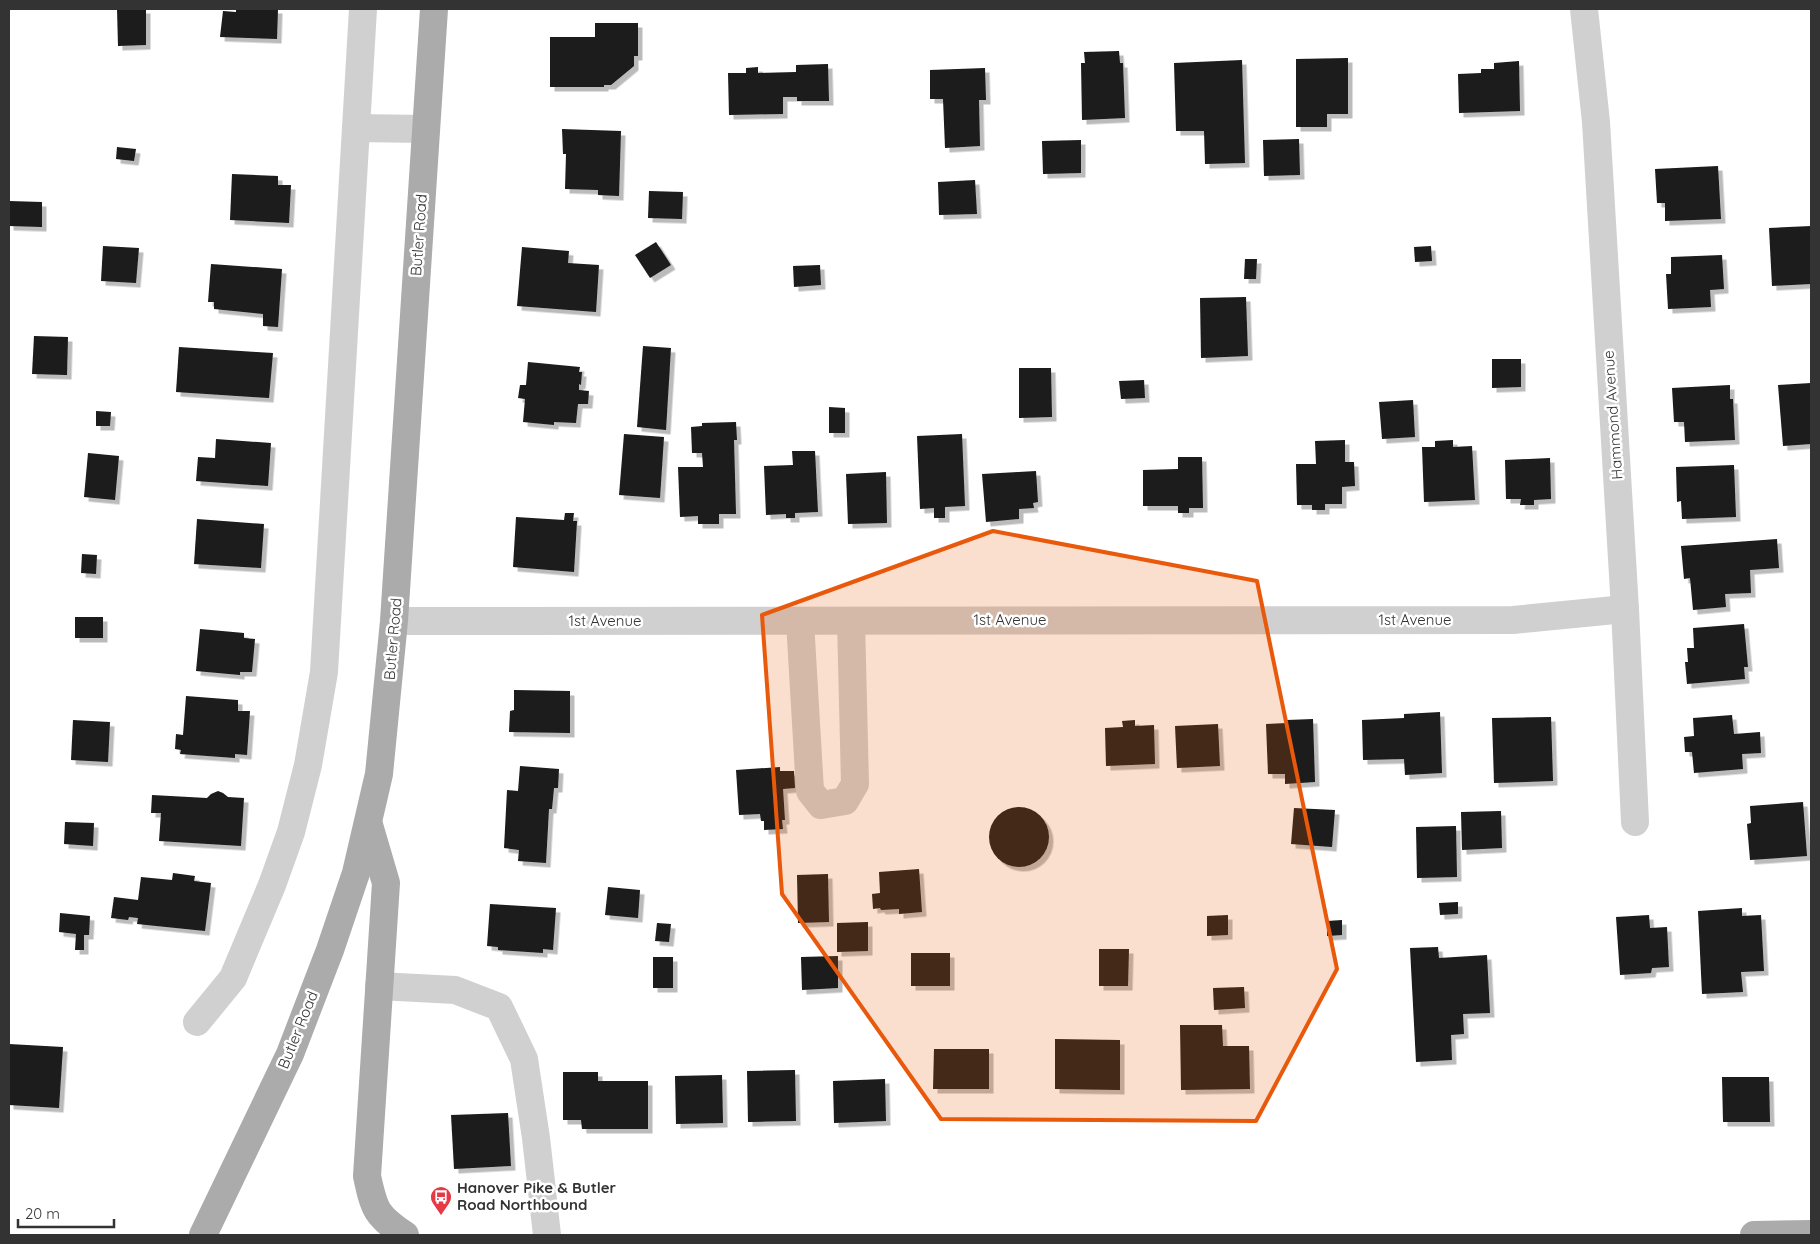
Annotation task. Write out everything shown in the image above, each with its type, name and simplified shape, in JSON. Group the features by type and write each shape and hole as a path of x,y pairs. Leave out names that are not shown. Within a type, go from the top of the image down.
{"main road":[{"name":"Butler Road","path":"203,1235 290,1054 353,881 369,824 379,774 394,621 434,9"},
{"path":"369,824 386,883 367,1176 379,1215 406,1235"},
{"path":"1754,1235 1811,1234"}],"street":[{"path":"196,1022 233,978 272,885 291,832 308,764 324,672 363,9"},
{"name":"Hammond Avenue","path":"1584,9 1596,122 1636,822"},
{"path":"356,128 425,129"},
{"name":"1st Avenue","path":"394,621 1513,620 1625,609"},
{"path":"800,620 810,791 821,805 844,801 855,784 852,620"},
{"path":"379,986 456,990 499,1007 524,1059 536,1138 547,1235"}],"highlighted area":[{"path":"993,531 1257,581 1337,969 1256,1121 941,1119 782,894 762,615"}],"building":[{"path":"117,9 146,9 146,45 118,46"},
{"path":"236,9 278,9 277,39 220,37 223,11 236,12"},
{"path":"595,23 638,23 638,56 634,56 634,66 611,85 604,85 604,87 550,87 550,37 595,37"},
{"path":"1119,51 1120,63 1123,63 1125,118 1082,120 1081,63 1085,63 1084,52"},
{"path":"1348,58 1348,114 1327,114 1327,127 1296,127 1296,59"},
{"path":"1242,60 1245,163 1205,164 1204,131 1176,131 1174,63"},
{"path":"1519,61 1520,111 1459,113 1458,74 1481,73 1481,69 1494,69 1494,63"},
{"path":"828,64 829,101 797,101 797,97 783,97 783,114 729,115 728,73 746,73 746,68 758,67 758,73 796,72 796,65"},
{"path":"985,68 986,100 979,100 980,146 945,148 943,99 930,99 930,70"},
{"path":"562,129 621,131 619,196 598,195 598,190 565,189 566,154 563,154"},
{"path":"1299,139 1300,175 1264,176 1263,140"},
{"path":"1081,140 1081,173 1043,174 1042,141"},
{"path":"117,147 136,149 134,161 116,159"},
{"path":"1718,166 1721,219 1665,221 1665,203 1657,203 1655,169"},
{"path":"232,174 278,176 278,185 291,185 289,223 230,220"},
{"path":"975,180 977,214 939,215 938,182"},
{"path":"649,191 683,192 682,219 648,218"},
{"path":"9,201 42,202 42,227 9,226"},
{"path":"1811,226 1811,284 1772,286 1769,228"},
{"path":"656,242 671,265 650,278 635,255"},
{"path":"103,246 139,248 136,283 101,281"},
{"path":"1431,246 1432,261 1415,262 1414,247"},
{"path":"522,247 569,251 568,263 599,265 596,312 517,306"},
{"path":"1722,255 1724,289 1710,290 1711,307 1668,309 1666,274 1671,274 1671,257"},
{"path":"1245,259 1257,259 1256,279 1244,279"},
{"path":"211,264 282,269 278,327 263,326 263,314 214,309 214,302 208,302"},
{"path":"820,265 821,285 794,287 793,266"},
{"path":"1246,297 1248,356 1201,358 1200,298"},
{"path":"34,336 68,337 67,375 32,374"},
{"path":"643,346 671,348 666,430 637,427"},
{"path":"179,347 273,353 269,398 176,392"},
{"path":"1492,359 1521,359 1521,387 1492,388"},
{"path":"528,362 580,367 579,372 582,372 579,390 589,391 588,404 578,404 576,423 554,422 554,425 523,422 525,399 518,398 520,385 526,385"},
{"path":"1019,368 1051,368 1052,417 1019,418"},
{"path":"1144,380 1145,398 1121,399 1119,381"},
{"path":"1811,383 1811,444 1783,446 1778,385"},
{"path":"1730,385 1730,399 1733,399 1735,440 1685,442 1684,422 1674,422 1672,388"},
{"path":"1413,400 1415,437 1382,439 1379,402"},
{"path":"829,407 845,408 845,433 829,433"},
{"path":"96,411 111,412 110,426 96,426"},
{"path":"736,422 737,440 734,440 736,514 719,514 719,524 698,524 698,516 680,517 678,467 703,467 702,453 692,453 691,427 702,426 702,423"},
{"path":"624,434 664,437 660,498 619,495"},
{"path":"962,434 965,506 945,507 945,518 934,518 934,508 920,509 917,436"},
{"path":"216,439 271,443 268,486 196,481 198,457 215,458"},
{"path":"1345,440 1345,462 1354,462 1355,486 1342,487 1342,504 1325,504 1325,510 1312,510 1312,505 1297,505 1296,464 1316,464 1315,441"},
{"path":"1453,440 1453,447 1472,446 1475,500 1424,502 1422,447 1435,447 1435,441"},
{"path":"792,451 815,451 818,512 795,513 795,518 786,518 786,514 766,515 764,466 793,465"},
{"path":"88,453 119,456 115,500 84,497"},
{"path":"1178,457 1202,457 1203,508 1189,508 1189,513 1178,513 1178,506 1143,506 1143,470 1178,469"},
{"path":"1550,458 1551,499 1534,500 1534,505 1520,505 1521,499 1506,499 1505,460"},
{"path":"1734,465 1736,517 1682,519 1681,501 1677,502 1676,467"},
{"path":"1036,471 1038,502 1033,503 1034,508 1019,509 1019,519 986,522 982,474"},
{"path":"886,472 887,523 848,524 846,474"},
{"path":"565,513 574,513 573,521 577,521 574,572 513,567 516,517 564,520"},
{"path":"197,519 264,524 261,568 194,564"},
{"path":"1777,539 1779,568 1750,570 1751,593 1725,594 1726,607 1693,610 1690,578 1684,579 1681,546"},
{"path":"82,554 97,555 96,574 81,573"},
{"path":"75,617 103,617 103,638 75,638"},
{"path":"1744,624 1748,667 1744,667 1745,679 1687,684 1685,662 1688,662 1687,648 1694,648 1693,628"},
{"path":"200,629 244,633 244,638 255,639 252,672 240,672 240,675 196,671"},
{"path":"514,690 570,691 570,733 509,732 510,711 514,710"},
{"path":"186,696 238,700 238,711 250,711 247,755 235,754 235,758 180,754 181,750 175,749 176,734 183,735"},
{"path":"1440,712 1442,773 1405,775 1404,759 1363,760 1362,720 1404,718 1404,714"},
{"path":"1732,715 1734,734 1760,732 1761,753 1742,754 1743,769 1694,773 1692,752 1685,752 1684,737 1694,736 1693,718"},
{"path":"1551,717 1553,781 1494,783 1492,718"},
{"path":"1313,719 1315,782 1285,784 1285,774 1268,774 1266,724 1287,723 1287,720"},
{"path":"73,720 110,722 108,762 71,760"},
{"path":"1135,720 1135,726 1154,725 1155,764 1106,766 1105,728 1123,727 1122,721"},
{"path":"1218,724 1220,766 1177,768 1175,726"},
{"path":"520,766 559,769 558,788 554,788 552,809 549,809 546,863 518,861 519,850 504,848 507,790 518,791"},
{"path":"780,767 780,771 794,771 795,788 783,789 785,820 782,820 783,829 764,830 764,821 761,821 760,814 739,815 736,770"},
{"path":"218,791 228,797 244,798 241,846 159,841 161,813 151,813 152,795 207,798"},
{"path":"1803,802 1807,856 1750,860 1747,824 1751,823 1750,806"},
{"path":"1019,807 1036,812 1044,820 1049,837 1044,854 1036,862 1019,867 1002,862 994,854 989,837 994,820 1002,812"},
{"path":"1294,808 1335,810 1332,847 1291,844"},
{"path":"1501,811 1502,848 1462,850 1461,812"},
{"path":"65,822 94,823 93,846 64,844"},
{"path":"1456,826 1457,877 1417,878 1416,827"},
{"path":"919,869 922,912 899,914 899,909 873,909 872,894 880,893 879,872"},
{"path":"173,873 195,876 194,881 211,883 205,931 137,924 138,918 129,917 128,920 111,918 114,897 138,900 141,877 172,880"},
{"path":"828,874 829,922 798,923 797,875"},
{"path":"608,887 640,890 638,918 605,915"},
{"path":"1458,902 1458,914 1440,915 1439,903"},
{"path":"490,904 556,908 553,950 543,949 543,953 498,950 498,947 487,946"},
{"path":"1742,908 1742,916 1761,915 1764,971 1741,972 1743,992 1702,994 1698,911"},
{"path":"60,913 90,916 89,935 84,935 84,950 75,950 76,934 59,932"},
{"path":"1228,915 1228,935 1207,936 1207,916"},
{"path":"1649,915 1650,928 1667,927 1669,967 1652,968 1651,973 1620,975 1616,917"},
{"path":"1342,920 1342,935 1327,936 1327,921"},
{"path":"868,922 868,951 837,952 837,923"},
{"path":"657,923 671,924 669,942 655,941"},
{"path":"1438,947 1439,958 1487,955 1490,1013 1463,1014 1464,1034 1451,1035 1452,1060 1416,1062 1410,948"},
{"path":"1099,949 1129,949 1128,986 1099,986"},
{"path":"911,953 950,953 950,986 911,986"},
{"path":"838,956 838,988 802,990 801,957"},
{"path":"653,957 673,957 673,988 653,988"},
{"path":"1244,987 1245,1008 1214,1010 1213,988"},
{"path":"1180,1025 1222,1025 1223,1046 1249,1046 1250,1089 1181,1090"},
{"path":"1055,1039 1120,1040 1120,1090 1055,1089"},
{"path":"9,1044 63,1047 59,1108 9,1105"},
{"path":"934,1049 989,1049 989,1089 933,1089"},
{"path":"795,1070 796,1121 748,1122 747,1071"},
{"path":"563,1072 598,1072 598,1081 648,1081 648,1129 582,1129 581,1120 563,1120"},
{"path":"722,1075 723,1123 676,1124 675,1076"},
{"path":"1722,1077 1769,1077 1770,1122 1723,1122"},
{"path":"885,1079 886,1121 834,1123 833,1081"},
{"path":"508,1113 511,1166 454,1169 451,1115"}],"place":[{"name":"Hanover Pike & Butler Road Northbound","path":"441,1216"}]}
